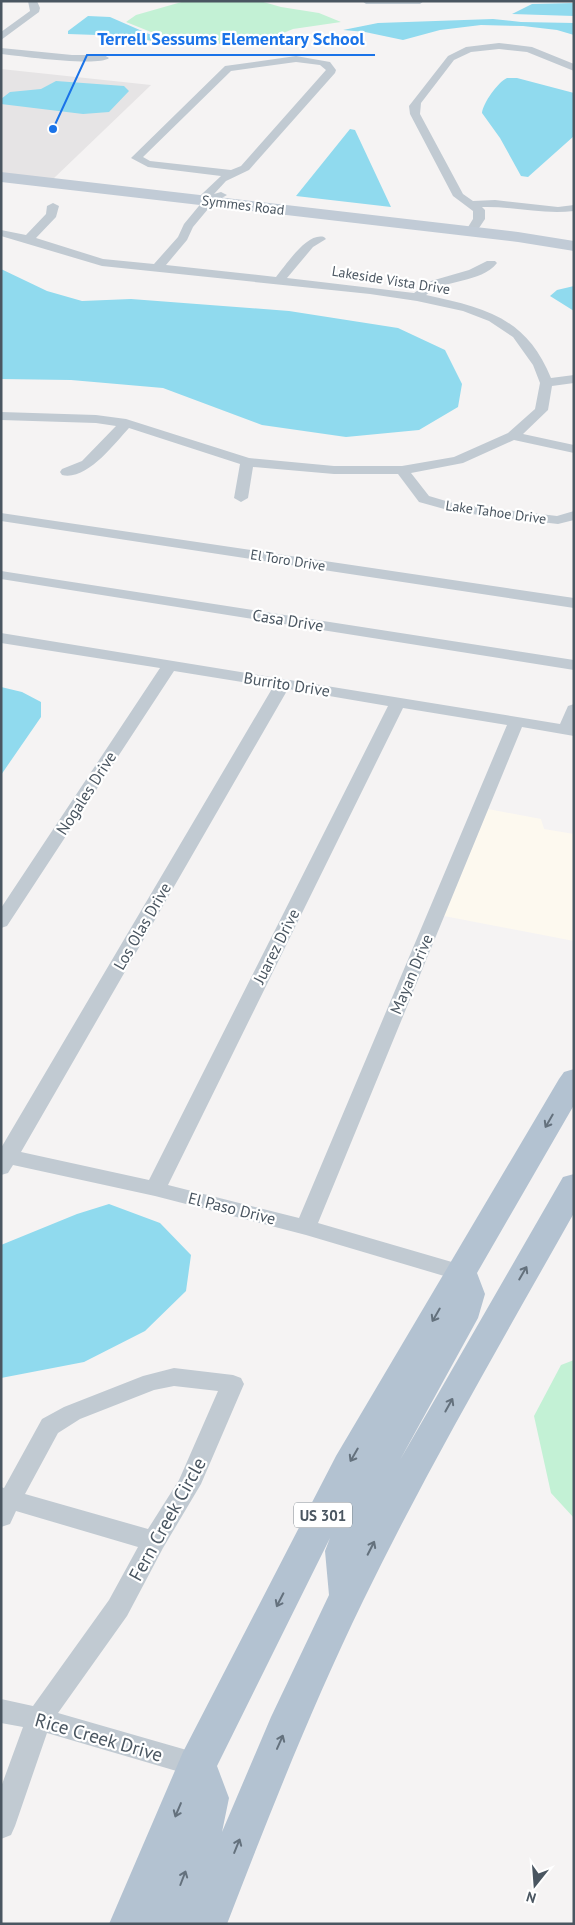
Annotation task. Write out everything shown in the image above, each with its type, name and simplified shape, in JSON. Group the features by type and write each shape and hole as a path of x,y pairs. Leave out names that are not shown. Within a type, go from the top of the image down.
{"main road":[{"name":"US 301","path":"130,1924 197,1764 348,1466 574,1079"},
{"path":"206,1924 260,1787 347,1594 409,1475 498,1315 573,1187"},
{"path":"347,1594 344,1551 355,1518 386,1454 462,1318 469,1294 461,1273"},
{"path":"166,1924 202,1832 209,1798 197,1764"}],"street":[{"path":"1,37 34,12 35,8 32,1"},
{"path":"366,1 420,1"},
{"path":"469,227 479,219 479,210 460,196 415,114 414,106 416,102 451,58 469,49 499,46 529,49 574,68"},
{"path":"1,51 72,58 104,58"},
{"path":"319,61 330,67 330,73 245,168 235,174 154,165 142,162 136,158 225,70 287,59 319,61 336,55"},
{"path":"157,268 183,238 188,226 210,201 219,197 234,180 235,174"},
{"name":"Symmes Road","path":"1,177 210,201 469,227 574,246"},
{"path":"471,204 495,203 558,210 574,208"},
{"path":"469,227 471,204"},
{"path":"28,239 52,215 53,206"},
{"name":"Symmes Road","path":"469,227 574,250"},
{"name":"Lakeside Vista Drive","path":"1,233 28,239 102,262 417,296 467,308 493,318 517,334 539,365 546,383"},
{"path":"279,280 309,246 320,239"},
{"path":"417,296 430,285 484,270 491,264"},
{"path":"1,416 96,419 126,423 248,462 334,470 402,470 458,460 513,436 541,410 546,383 574,379"},
{"path":"67,472 87,464 126,423"},
{"path":"513,436 574,449"},
{"path":"241,498 248,462"},
{"name":"Lake Tahoe Drive","path":"402,470 424,500 455,508 558,520 574,514"},
{"name":"El Toro Drive","path":"1,517 574,603"},
{"name":"Casa Drive","path":"1,575 574,665"},
{"name":"Burrito Drive","path":"1,638 570,730"},
{"name":"Nogales Drive","path":"1,922 170,665"},
{"name":"Los Olas Drive","path":"4,1160 283,684"},
{"name":"Juarez Drive","path":"155,1189 398,702"},
{"path":"570,730 574,709"},
{"name":"Mayan Drive","path":"306,1227 516,722"},
{"name":"El Paso Drive","path":"4,1160 155,1189 306,1227 461,1273"},
{"name":"Fern Creek Circle","path":"4,1505 50,1426 72,1413 150,1382 174,1377 233,1384 189,1484 154,1540 118,1608 39,1718"},
{"path":"4,1505 154,1540"},
{"name":"Rice Creek Drive","path":"1,1711 39,1718 197,1764"},
{"path":"1,1826 39,1718"}],"shaded area":[{"path":"1,69 151,85 53,179 1,173"},
{"path":"488,809 541,819 544,829 574,834 574,941 444,916"}],"green space":[{"path":"185,1 260,1 281,7 319,13 341,22 293,29 269,39 231,45 166,38 126,22 136,15"},
{"path":"574,1360 574,1518 551,1493 534,1416 561,1365"}],"water":[{"path":"574,3 574,16 512,14 532,4"},
{"path":"88,16 110,17 165,41 157,42 126,36 68,34 68,31"},
{"path":"493,19 521,22 574,23 574,35 557,30 523,26 481,25 440,30 403,40 365,32 343,30 378,23"},
{"path":"507,78 517,78 574,93 574,136 528,177 521,176 500,138 482,113 491,93"},
{"path":"56,81 124,86 129,91 109,112 83,114 1,104 1,99 10,92 41,89"},
{"path":"350,129 355,130 391,207 296,196"},
{"path":"1,269 47,291 82,301 131,299 289,311 398,328 445,350 462,384 458,407 419,430 346,437 262,425 163,388 71,380 1,379"},
{"path":"574,286 574,311 550,296 557,290"},
{"path":"1,687 22,692 41,702 41,717 1,775"},
{"path":"109,1204 160,1223 191,1255 186,1291 145,1331 84,1362 1,1378 1,1245 77,1214"}],"place":[{"name":"Terrell Sessums Elementary School","path":"53,129"}]}
